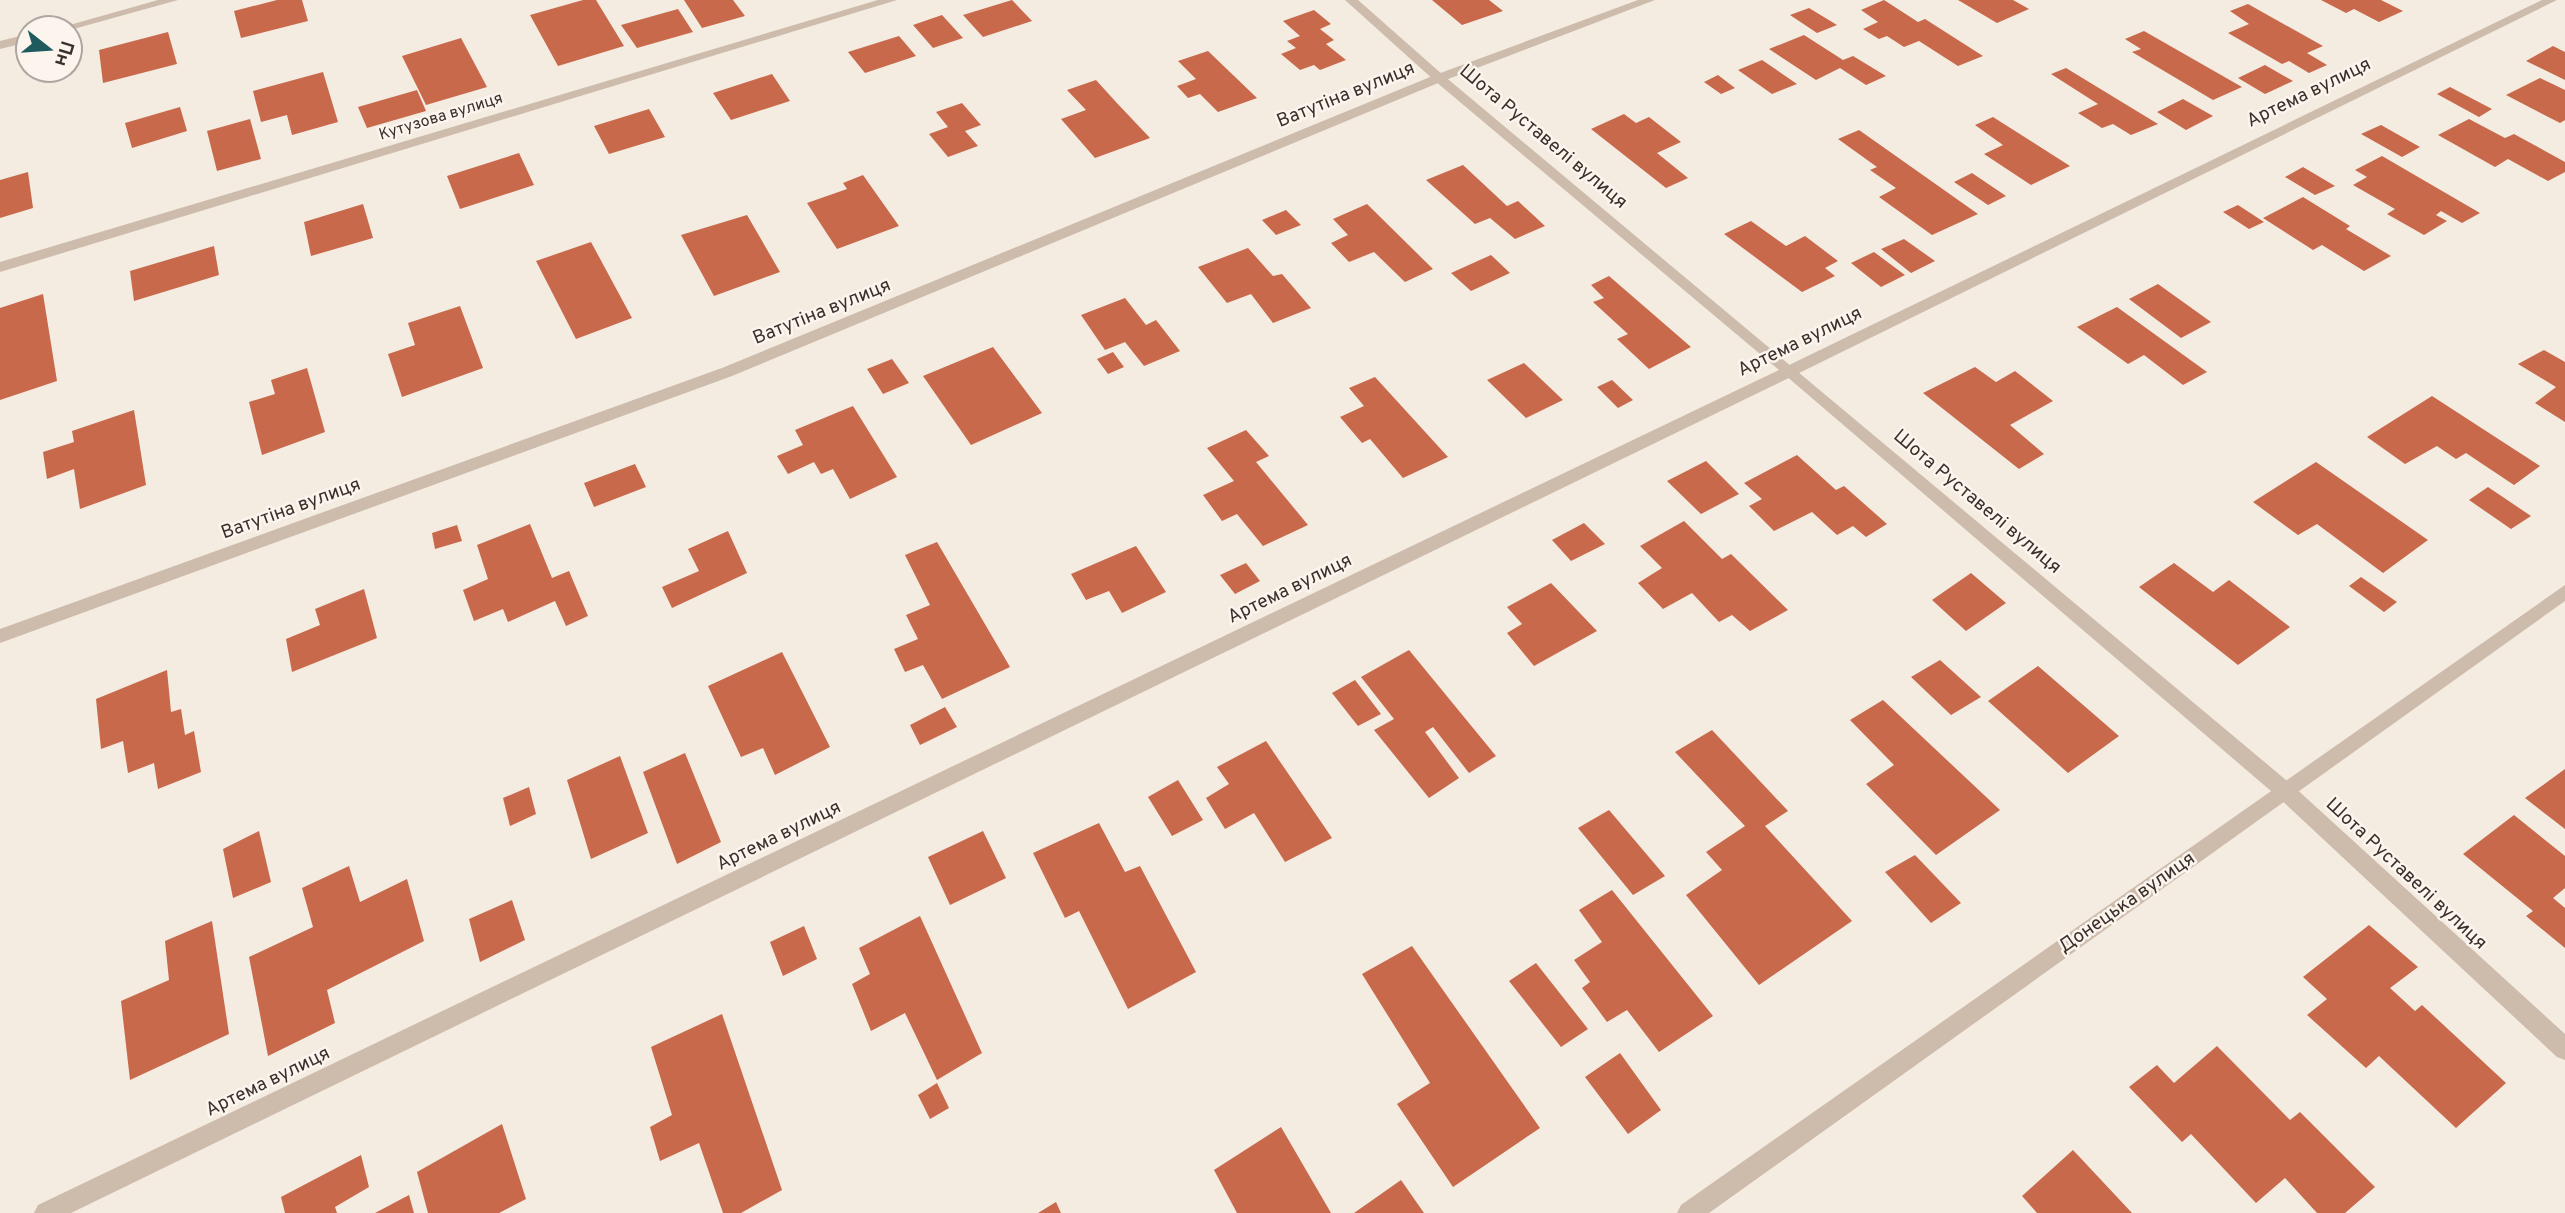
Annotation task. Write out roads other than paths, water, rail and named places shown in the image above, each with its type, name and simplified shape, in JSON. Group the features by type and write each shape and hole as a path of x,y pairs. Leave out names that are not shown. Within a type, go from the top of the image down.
{"street":[{"path":"84,23 172,0"},
{"name":"Кутузова вулиця","path":"0,267 891,0"},
{"name":"Шота Руставелі вулиця","path":"1351,0 1439,78 1790,371 2285,791 2565,1049"},
{"name":"Ватутіна вулиця","path":"0,636 727,372 1439,78 1649,0"},
{"name":"Артема вулиця","path":"46,1213 1790,371 2550,0"},
{"name":"Донецька вулиця","path":"1689,1213 2565,592"}]}
